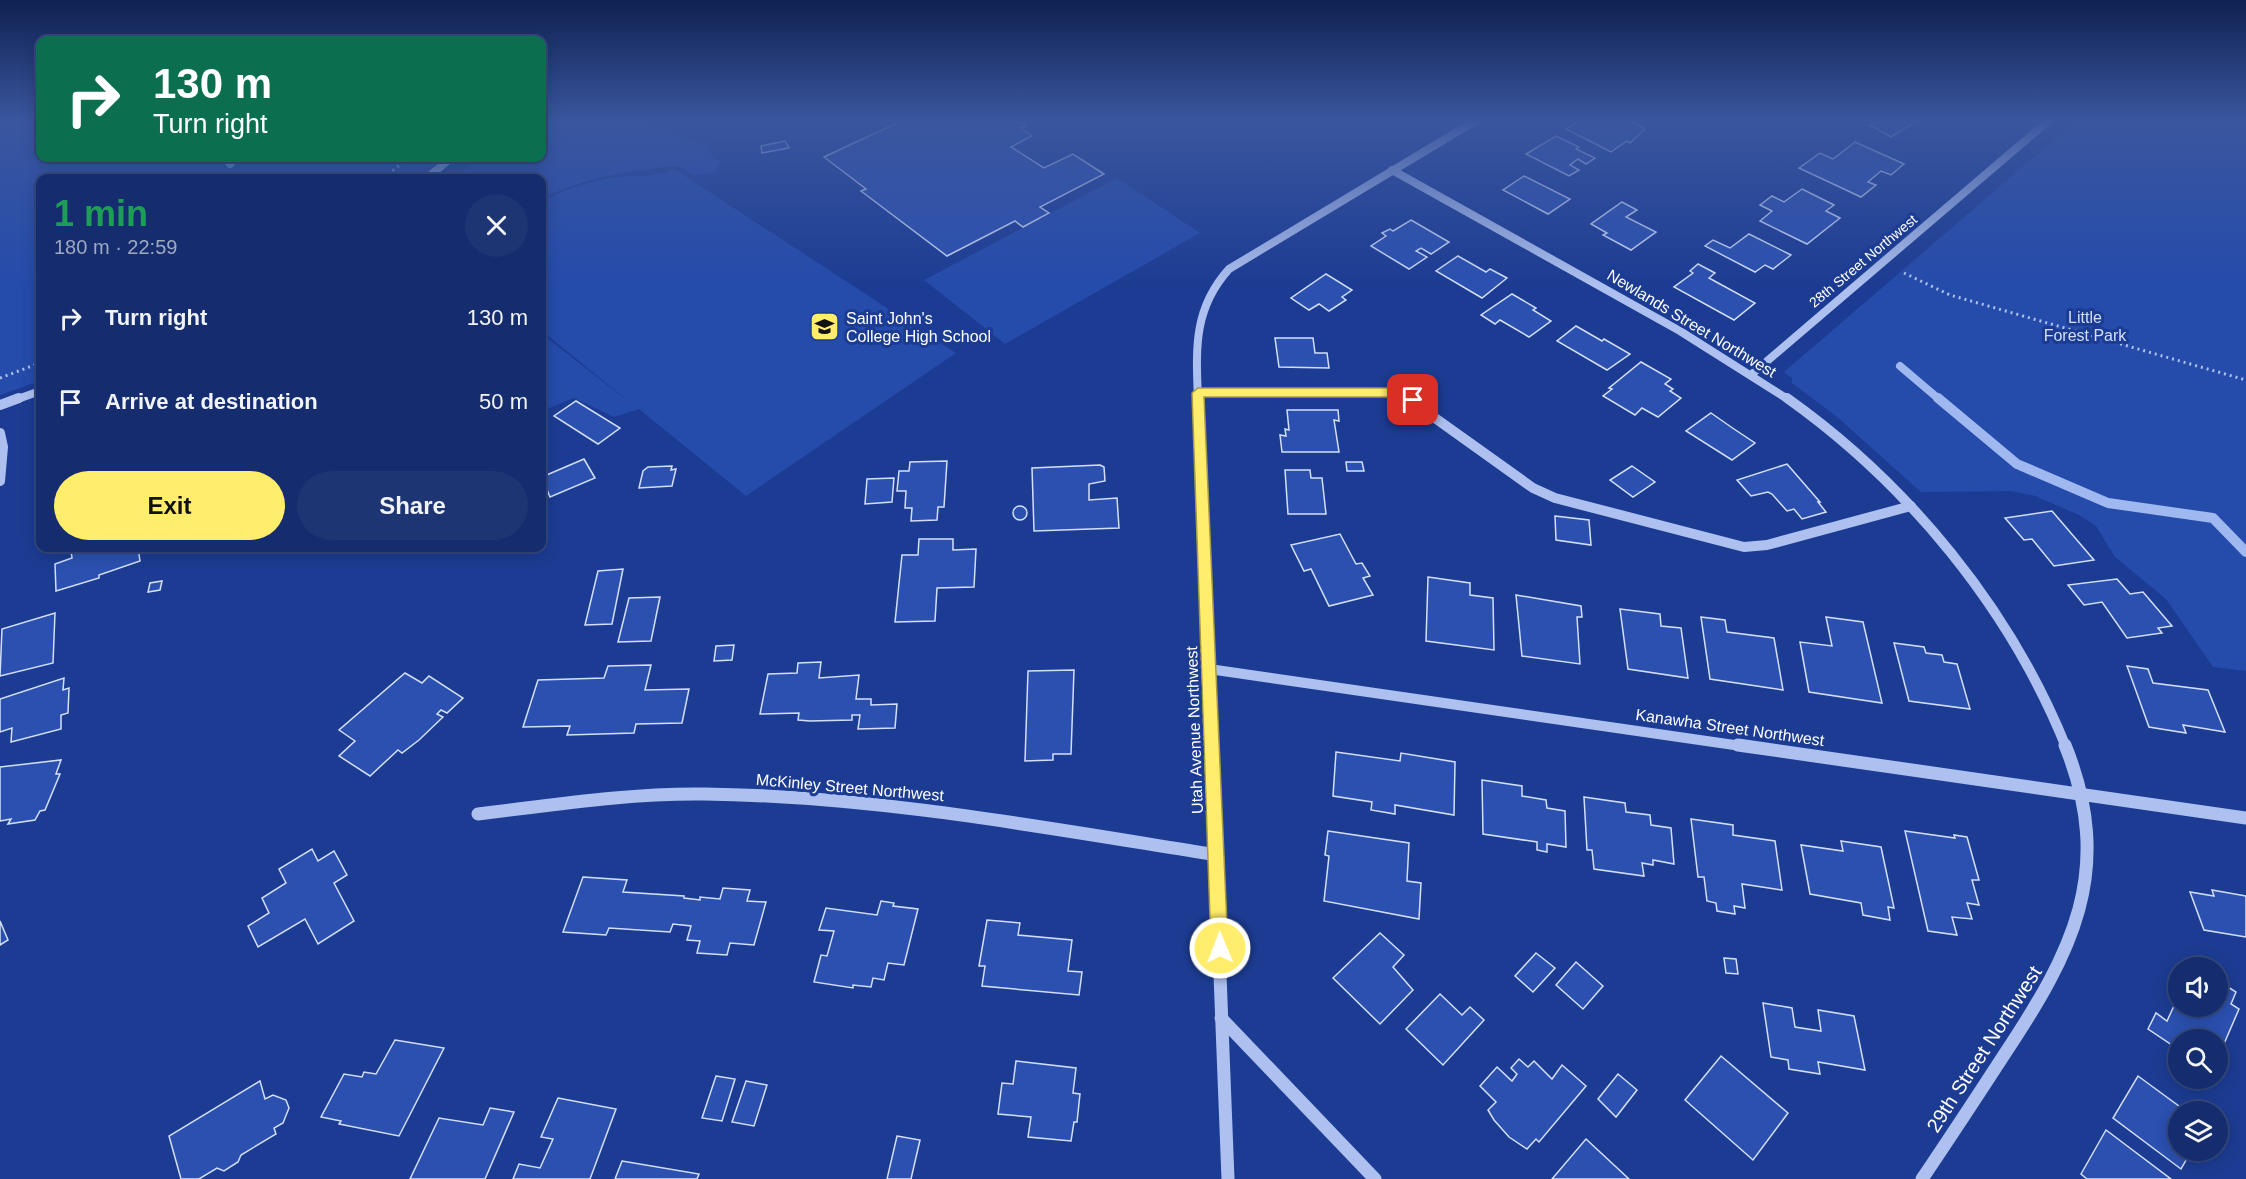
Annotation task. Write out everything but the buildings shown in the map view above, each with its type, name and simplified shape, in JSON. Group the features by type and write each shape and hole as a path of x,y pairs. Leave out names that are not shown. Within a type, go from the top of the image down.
{"street":[{"name":"Utah Avenue Northwest","path":"1228,1179 1198,393 1198,328 1203,307 1214,283 1243,259 1384,176"},
{"name":"Newlands Street Northwest","path":"1401,176 1677,328 1752,374 1846,444 1911,506 1947,546 1984,595 2019,652 2069,749 2083,794"},
{"name":"28th Street Northwest","path":"1752,374 1984,176"},
{"path":"0,405 36,392"},
{"path":"1198,393 1400,393 1533,488 1555,498 1743,547 1767,545 1911,506"},
{"path":"0,433 3,447 0,481"},
{"name":"Kanawha Street Northwest","path":"1209,669 2246,818"},
{"name":"McKinley Street Northwest","path":"478,814 633,796 703,794 782,796 920,810 1217,855"},
{"name":"29th Street Northwest","path":"1922,1179 2054,982 2078,915 2084,879 2086,840 2083,794"},
{"path":"1221,1018 1375,1179"}],"path":[{"path":"1882,262 1950,295 2246,380"},
{"path":"0,378 36,364"}],"green space":[{"path":"0,176 36,176 36,382 0,395"},
{"path":"546,176 608,176 591,180 546,196"},
{"path":"685,176 956,353 746,496 639,409 614,417 574,398 546,409 546,337 633,405 546,334 546,198 599,180 618,177"},
{"name":"Little Forest Park","path":"2012,176 2246,176 2246,671 2213,667 2166,599 2115,557 2096,526 2079,515 2035,496 2012,491 1921,492 1836,416 1792,383 1792,378 1784,372"},
{"path":"1117,178 1200,233 1005,344 924,280"}],"waterway":[{"path":"1900,366 1940,400"},
{"path":"1938,398 2017,464 2108,503 2213,518 2246,552"}],"place":[{"name":"Saint John's College High School","path":"825,327"}],"route":[{"path":"1220,948 1198,393 1400,393 1413,400"}]}
